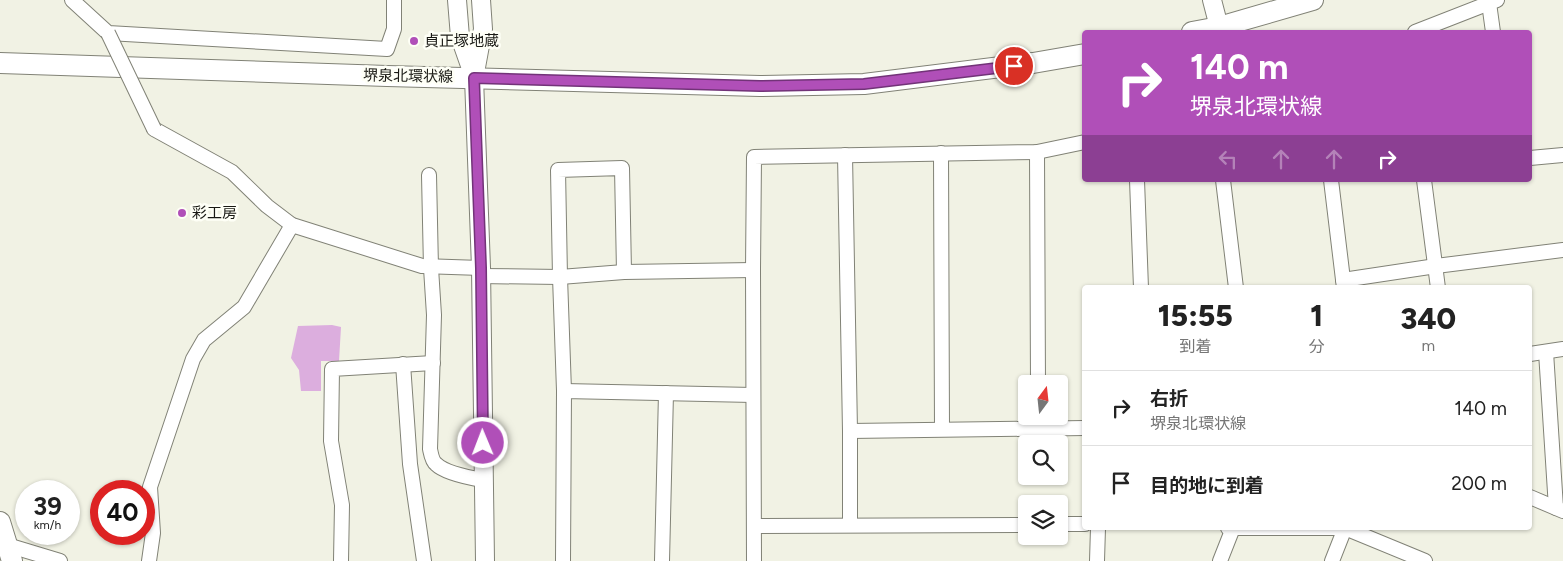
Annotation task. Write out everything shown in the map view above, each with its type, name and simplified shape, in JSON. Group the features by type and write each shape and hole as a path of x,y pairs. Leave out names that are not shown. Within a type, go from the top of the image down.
{"main road":[{"path":"1203,30 1313,0"},
{"name":"堺泉北環状線","path":"0,63 760,86 864,84 1033,63 1082,55"},
{"path":"0,522 10,553"}],"street":[{"path":"72,0 108,33 154,129 232,172 267,206 292,225 432,268 560,277 624,272 753,270"},
{"path":"108,33 387,49 394,29 394,0"},
{"path":"457,0 460,37 474,78"},
{"path":"481,0 483,29 474,78 481,272 485,561"},
{"path":"1212,0 1219,27"},
{"path":"1420,30 1493,2 1493,30"},
{"path":"754,561 754,157 1037,152 1082,143"},
{"path":"1037,152 1038,375"},
{"path":"941,153 942,429"},
{"path":"845,155 850,525"},
{"path":"1532,158 1563,155"},
{"path":"563,561 564,392 558,170 622,168 624,272"},
{"path":"429,175 434,315 430,449 436,465 460,476 483,480"},
{"path":"1137,182 1141,285"},
{"path":"1223,182 1236,285"},
{"path":"1331,182 1343,284 1436,266 1563,250"},
{"path":"1424,182 1438,285"},
{"path":"150,561 153,532 150,487 193,359 204,340 244,307 292,225"},
{"path":"1532,354 1563,349"},
{"path":"1532,498 1560,509 1546,352"},
{"path":"340,561 342,505 331,441 332,369 433,363"},
{"path":"403,364 410,464 424,561"},
{"path":"564,392 753,395"},
{"path":"662,561 666,394"},
{"path":"850,431 942,429 1018,423"},
{"path":"1062,425 1082,428"},
{"path":"754,526 1018,524"},
{"path":"1068,524 1082,524"},
{"path":"1097,561 1098,530"},
{"path":"1220,561 1232,530"},
{"path":"1332,561 1344,530"},
{"path":"1350,530 1425,561"},
{"path":"10,553 60,561"}],"shaded area":[{"path":"332,325 341,327 339,361 321,361 321,391 301,391 299,370 291,358 298,326"}],"place":[{"name":"貞正塚地蔵","path":"414,41"},
{"name":"彩工房","path":"182,213"}],"route":[{"path":"483,443 481,268 474,78 760,86 864,84 1014,66"}]}
